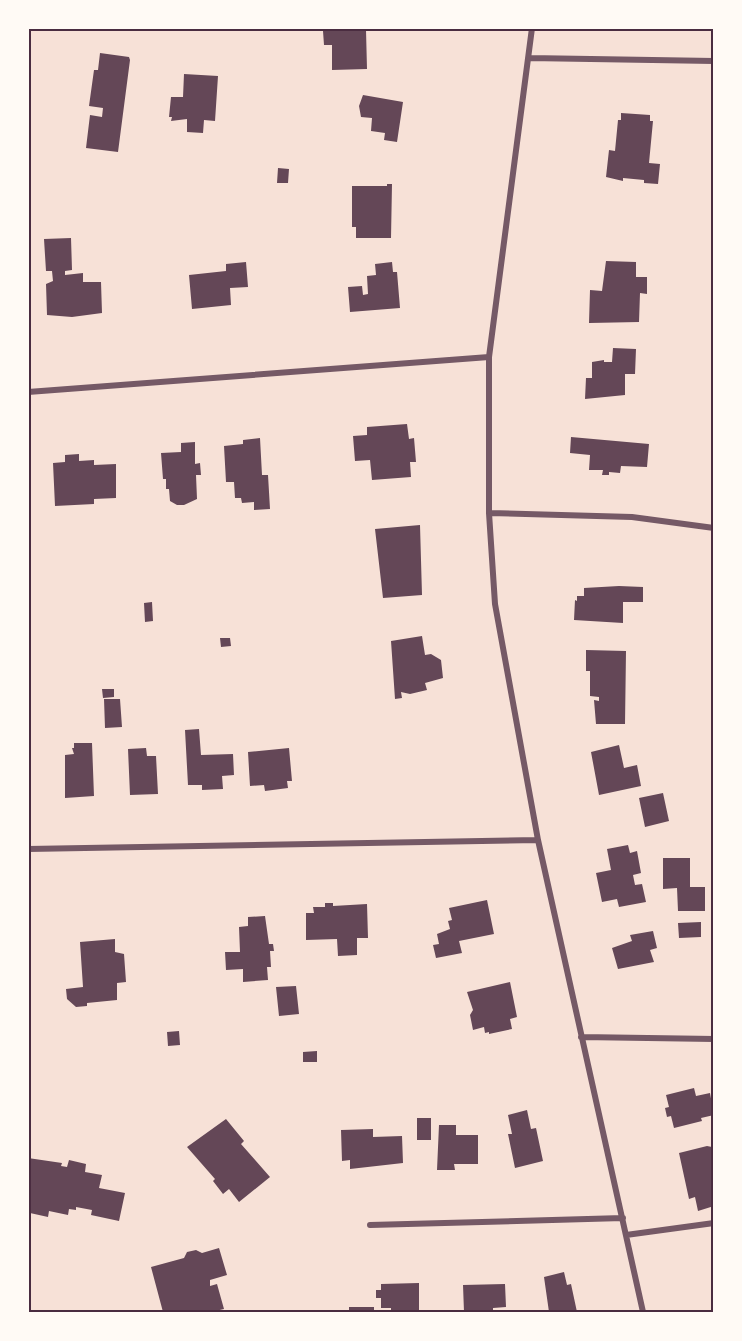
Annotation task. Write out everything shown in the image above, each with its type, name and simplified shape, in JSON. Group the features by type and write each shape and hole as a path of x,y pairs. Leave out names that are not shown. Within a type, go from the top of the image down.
{"street":[{"path":"532,28 489,357 489,513 495,604 538,840 643,1312"},
{"path":"529,58 714,61"},
{"path":"28,392 489,357"},
{"path":"489,513 632,517 714,528"},
{"path":"28,849 538,840"},
{"path":"581,1037 714,1039"},
{"path":"370,1225 623,1218"},
{"path":"626,1235 714,1223"}],"building":[{"path":"332,28 366,30 367,69 332,70 332,45 324,45 323,31"},
{"path":"100,53 129,57 130,60 118,152 86,148 90,115 102,117 103,108 89,106 94,70 98,70"},
{"path":"184,74 218,76 215,121 204,120 203,133 187,132 187,119 171,121 172,117 169,117 171,97 183,97"},
{"path":"363,95 403,102 397,142 384,140 385,133 371,131 372,118 361,117 359,106"},
{"path":"621,113 650,115 650,121 653,121 649,163 660,164 658,184 644,183 644,180 623,178 623,181 606,177 609,150 615,151 618,120 621,120"},
{"path":"278,168 289,169 288,183 277,183"},
{"path":"387,184 392,184 391,238 356,238 356,227 352,227 352,186 387,186"},
{"path":"71,238 72,270 65,271 65,275 83,273 83,282 101,282 102,313 72,317 47,315 46,284 53,281 52,271 46,271 44,239"},
{"path":"606,261 636,262 636,277 647,277 647,294 640,293 639,322 589,323 590,290 602,291"},
{"path":"246,262 248,287 230,288 231,305 192,309 189,275 226,271 226,264"},
{"path":"392,262 393,272 397,272 400,308 350,312 348,287 362,286 363,295 368,294 367,276 376,275 375,264"},
{"path":"613,348 636,349 635,374 625,374 625,395 585,399 586,378 592,378 592,362 604,360 604,362 612,362"},
{"path":"407,424 409,439 414,438 416,462 410,462 411,477 372,480 370,460 355,461 353,436 367,435 367,427"},
{"path":"571,437 649,444 647,467 621,466 620,473 609,472 609,475 602,475 603,470 589,470 590,455 570,453"},
{"path":"260,438 262,475 268,475 270,509 254,510 254,502 242,503 241,498 235,498 234,482 226,482 224,446 243,444 243,440"},
{"path":"195,442 195,464 200,463 201,475 196,475 197,499 184,505 177,505 170,501 169,489 166,489 161,453 181,452 181,443"},
{"path":"79,454 79,461 94,460 94,465 116,464 116,498 94,499 94,504 55,506 53,463 65,462 65,455"},
{"path":"420,525 422,595 383,598 375,529"},
{"path":"643,587 643,602 623,602 623,623 574,620 575,600 577,601 577,596 584,596 584,588"},
{"path":"152,602 153,621 145,622 144,603"},
{"path":"422,636 425,655 431,654 441,660 443,678 425,683 427,690 410,694 401,692 402,698 395,699 391,641"},
{"path":"220,638 230,638 231,646 221,647"},
{"path":"586,650 626,651 625,724 596,724 594,700 599,701 599,697 590,696 590,671 586,671"},
{"path":"102,689 114,689 114,697 103,698"},
{"path":"104,699 120,699 122,727 105,728"},
{"path":"199,729 201,755 233,754 234,775 222,776 223,789 202,790 202,785 188,785 185,730"},
{"path":"74,743 92,743 94,796 65,798 65,755 74,754 72,748 74,748"},
{"path":"619,745 624,768 637,765 641,786 599,795 591,752"},
{"path":"146,748 147,756 156,756 158,794 130,795 128,749"},
{"path":"289,748 292,781 287,781 288,788 265,791 264,785 250,786 248,752"},
{"path":"663,793 669,821 645,827 639,798"},
{"path":"628,845 630,853 637,851 641,873 633,875 635,885 642,884 646,902 619,907 617,899 602,902 596,873 611,870 607,849"},
{"path":"663,858 690,858 690,887 705,887 705,911 678,911 677,888 663,889"},
{"path":"487,900 494,934 459,941 462,953 436,958 433,945 439,944 437,934 450,929 448,921 452,920 449,908"},
{"path":"325,903 333,903 333,906 367,904 368,938 357,938 357,955 338,956 337,939 306,940 306,913 314,913 313,907 325,907"},
{"path":"265,916 269,944 273,944 274,951 270,951 271,967 267,967 268,980 243,982 243,969 226,970 225,952 240,952 239,927 248,926 248,917"},
{"path":"701,922 701,937 679,938 678,923"},
{"path":"653,931 657,948 650,950 654,962 618,969 612,948 632,941 630,935"},
{"path":"115,939 115,952 124,954 126,982 117,983 117,1000 87,1003 87,1006 76,1007 67,999 66,989 83,987 80,942"},
{"path":"510,982 517,1017 510,1019 512,1029 489,1034 489,1032 485,1033 484,1027 473,1030 470,1015 473,1010 467,992"},
{"path":"296,986 299,1014 279,1016 276,987"},
{"path":"179,1031 180,1045 168,1046 167,1032"},
{"path":"317,1051 317,1062 303,1062 303,1052"},
{"path":"694,1088 696,1096 710,1093 714,1115 701,1118 702,1121 674,1128 671,1116 667,1117 665,1108 669,1107 666,1095"},
{"path":"527,1110 531,1129 536,1128 543,1161 515,1168 508,1134 512,1134 508,1115"},
{"path":"417,1118 431,1118 431,1140 417,1140"},
{"path":"226,1119 244,1141 241,1144 270,1177 239,1202 229,1189 223,1194 213,1181 215,1179 187,1147"},
{"path":"439,1125 456,1125 456,1135 478,1135 478,1164 454,1164 455,1170 437,1170"},
{"path":"373,1129 373,1137 402,1136 403,1163 350,1169 350,1160 342,1161 341,1130"},
{"path":"707,1146 712,1147 714,1153 714,1206 698,1211 695,1197 689,1199 679,1153"},
{"path":"28,1158 62,1163 61,1166 67,1167 69,1160 86,1164 85,1172 102,1175 99,1188 125,1193 119,1221 91,1215 92,1210 76,1207 76,1210 69,1209 68,1215 49,1211 48,1217 30,1213"},
{"path":"219,1248 227,1275 210,1280 210,1286 217,1284 224,1309 211,1312 163,1312 151,1267 184,1258 187,1252 196,1250 202,1253"},
{"path":"564,1272 567,1285 571,1284 577,1312 549,1312 544,1277"},
{"path":"419,1283 419,1312 391,1312 391,1308 381,1308 381,1298 376,1298 376,1290 381,1290 381,1284"},
{"path":"505,1284 506,1307 493,1308 493,1312 464,1312 463,1285"},
{"path":"349,1307 374,1307 374,1312 349,1312"}]}
